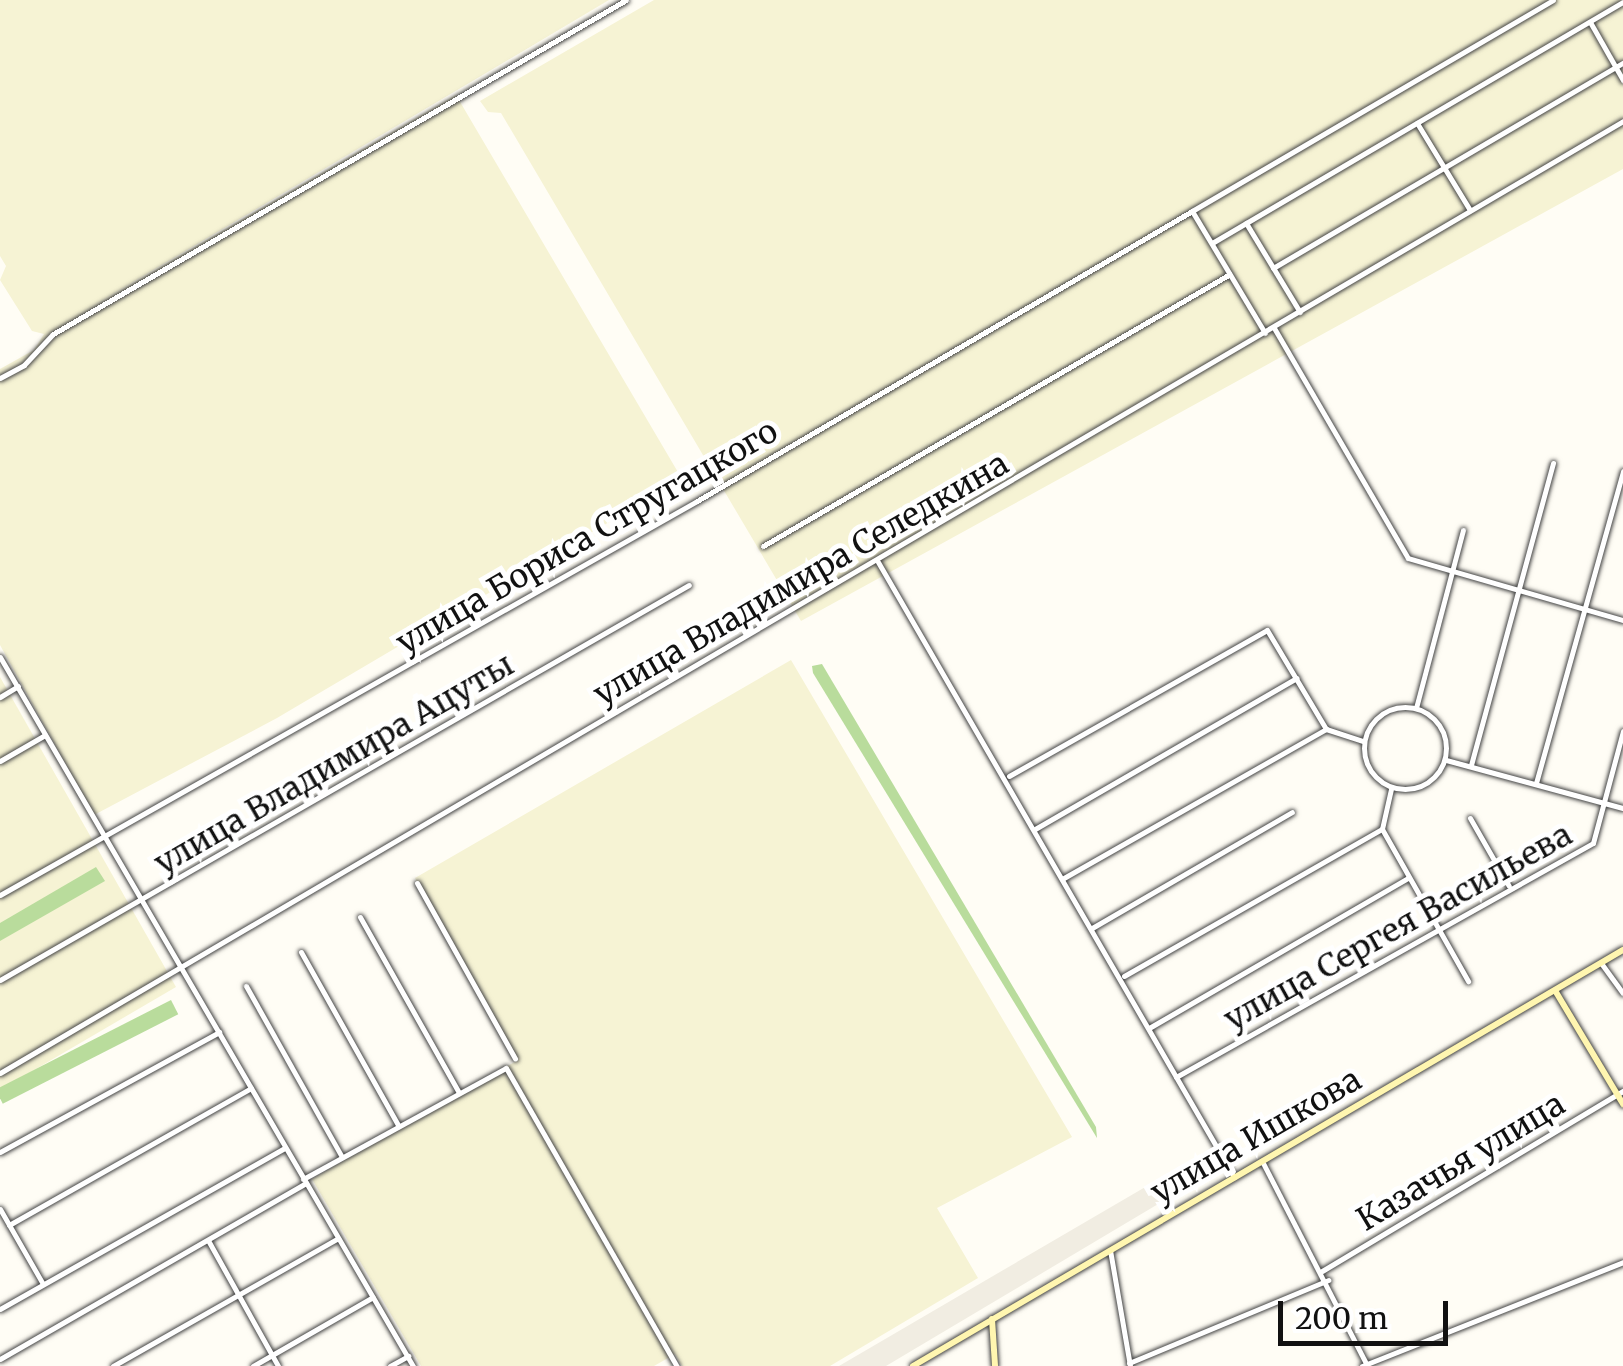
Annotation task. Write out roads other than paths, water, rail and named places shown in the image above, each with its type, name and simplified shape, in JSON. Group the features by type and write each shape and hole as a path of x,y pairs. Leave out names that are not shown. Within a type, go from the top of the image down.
{"street":[{"path":"0,378 24,365 53,334 626,0"},
{"name":"улица Бориса Стругацкого","path":"0,895 1554,0"},
{"path":"1212,243 1623,2"},
{"path":"1590,22 1623,80"},
{"path":"1273,268 1623,63"},
{"name":"улица Владимира Селедкина","path":"0,1072 878,562 1623,121"},
{"path":"1417,123 1470,210"},
{"path":"1192,211 1265,333"},
{"path":"1246,223 1300,312"},
{"path":"763,546 1230,274"},
{"path":"1274,328 1408,558 1623,620"},
{"path":"1471,765 1553,463"},
{"path":"1536,783 1623,472"},
{"path":"1416,708 1463,530"},
{"path":"878,562 1008,777 1062,879 1123,976 1148,1028 1234,1177"},
{"name":"улица Владимира Ацуты","path":"0,980 689,585"},
{"path":"1008,777 1267,630 1326,729 1363,741"},
{"path":"0,657 413,1366"},
{"path":"1036,829 1298,677"},
{"path":"0,697 18,686"},
{"path":"1392,790 1364,760 1363,741 1381,715 1416,708"},
{"path":"1392,790 1423,786 1446,760 1444,731 1416,708"},
{"path":"1062,879 1326,729"},
{"name":"улица Сергея Васильева","path":"1176,1077 1509,886 1594,843 1623,732"},
{"path":"0,761 45,735"},
{"path":"1446,760 1623,808"},
{"path":"1392,790 1382,829 1468,981"},
{"path":"1092,928 1292,812"},
{"path":"1470,818 1509,886"},
{"path":"1123,976 1382,829"},
{"path":"1148,1028 1408,878"},
{"path":"0,1359 208,1241 516,1055 418,883"},
{"path":"360,917 458,1092"},
{"name":"улица Ишкова","path":"914,1366 1623,950"},
{"path":"302,952 398,1124"},
{"path":"1601,963 1623,993"},
{"path":"246,986 342,1157"},
{"path":"1556,992 1620,1093 1623,1104"},
{"path":"0,1152 219,1032"},
{"path":"500,1068 510,1071 673,1365"},
{"path":"9,1225 252,1088"},
{"name":"Казачья улица","path":"1322,1271 1620,1093"},
{"path":"0,1309 286,1148"},
{"path":"1262,1161 1328,1280 1365,1365 1378,1364 1623,1262"},
{"path":"0,1209 43,1284"},
{"path":"114,1366 338,1238"},
{"path":"208,1241 278,1366"},
{"path":"1110,1250 1129,1364 1328,1280"},
{"path":"252,1366 373,1297"},
{"path":"992,1319 996,1366"},
{"path":"390,1366 408,1356"}]}
